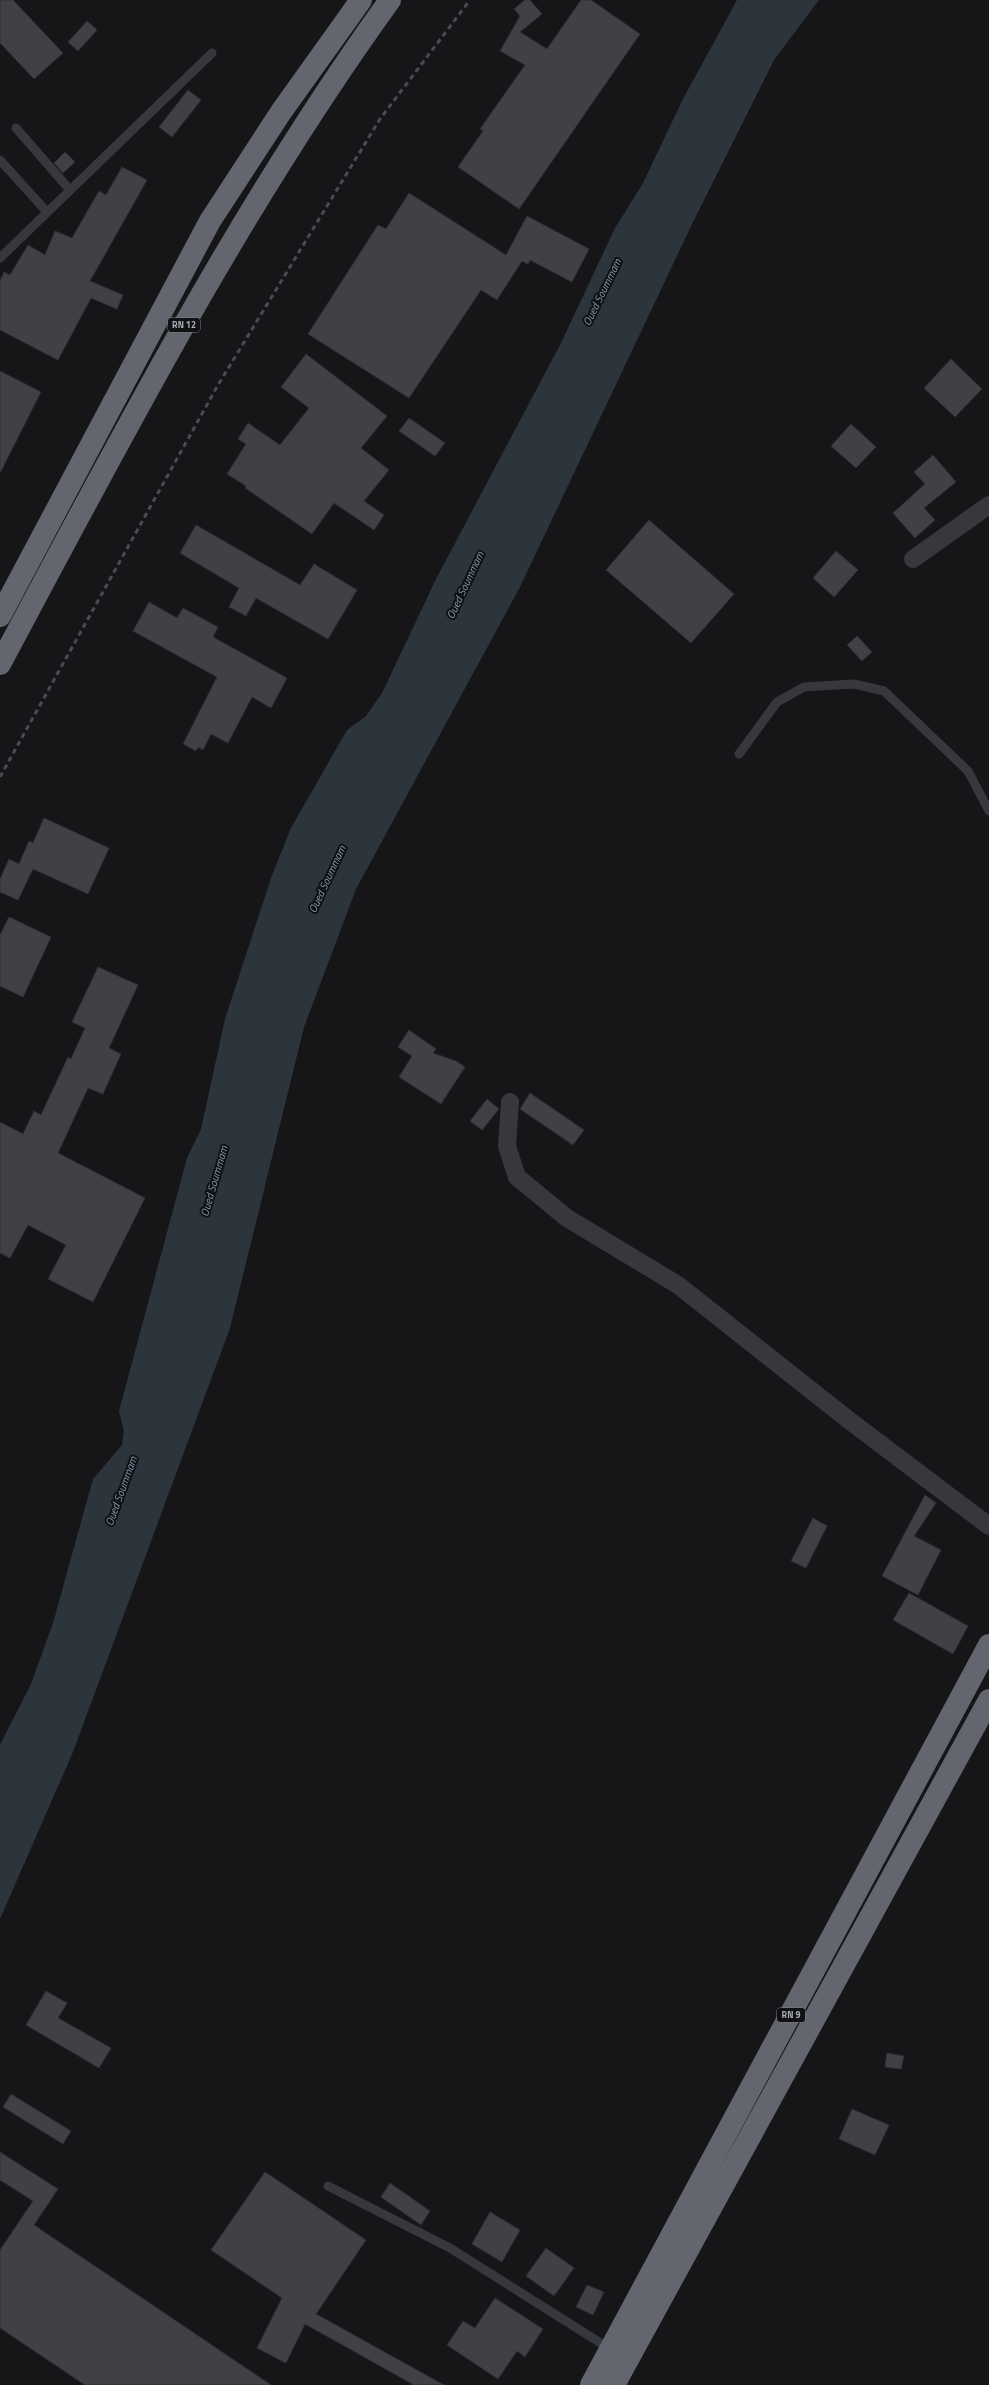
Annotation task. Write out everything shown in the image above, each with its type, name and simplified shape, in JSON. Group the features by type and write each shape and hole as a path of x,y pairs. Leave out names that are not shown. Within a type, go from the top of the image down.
{"highway":[{"name":"RN 12","path":"0,616 210,221 281,112 361,0"},
{"name":"RN 12","path":"0,664 172,346 248,215 303,126 390,0"},
{"name":"RN 9","path":"591,2385 989,1645"},
{"name":"RN 9","path":"614,2385 989,1700"}],"street":[{"path":"913,559 989,505"},
{"path":"510,1102 507,1146 517,1177 567,1218 678,1285 850,1421 989,1526"}],"lane":[{"path":"0,258 212,53"},
{"path":"16,128 70,190"},
{"path":"0,160 47,212"},
{"path":"739,754 777,702 804,687 854,684 884,691 968,771 989,811"},
{"path":"328,2186 450,2248 610,2349"}],"water":[{"name":"Oued Soummam","path":"737,0 819,0 774,60 693,222 520,587 356,889 304,1027 230,1328 73,1752 0,1919 0,1745 31,1684 53,1623 93,1479 122,1445 124,1431 119,1411 187,1158 201,1129 225,1019 271,878 291,828 347,730 366,716 382,693 436,579 561,343 615,228 642,185 683,99"}],"building":[{"path":"0,0 13,0 63,53 34,79 0,43"},
{"path":"525,0 530,0 542,14 520,32 547,49 581,0 591,0 640,34 519,209 458,167 483,131 480,129 525,65 500,51 520,16 514,9"},
{"path":"87,21 97,30 78,51 68,42"},
{"path":"188,90 201,100 172,137 159,127"},
{"path":"65,152 75,162 63,173 54,163"},
{"path":"122,167 147,180 90,281 123,295 117,309 91,298 58,360 0,330 0,281 4,272 10,275 28,245 45,255 55,231 72,238 99,191 106,195"},
{"path":"409,193 506,255 527,216 589,249 572,282 530,260 528,264 522,261 497,300 481,290 409,398 308,334 378,225 386,229"},
{"path":"306,354 387,416 361,448 389,470 364,501 384,515 374,530 334,503 312,534 227,474 246,444 238,439 248,423 280,445 309,408 281,387"},
{"path":"951,359 982,389 955,417 924,388"},
{"path":"0,371 41,392 0,473"},
{"path":"409,418 445,443 435,456 399,431"},
{"path":"851,424 876,447 856,468 831,446"},
{"path":"933,455 956,482 924,508 935,520 915,538 893,513 925,484 914,472"},
{"path":"649,520 734,594 691,643 606,570"},
{"path":"196,525 300,585 314,564 357,590 328,639 256,598 246,616 229,607 239,588 180,553"},
{"path":"836,551 858,570 834,597 813,578"},
{"path":"149,602 177,618 183,608 218,627 213,637 287,678 271,708 252,697 228,743 211,734 203,750 198,747 196,751 183,744 217,677 133,631"},
{"path":"857,636 872,652 862,661 847,645"},
{"path":"44,818 109,848 88,894 33,869 18,900 0,892 0,879 9,859 19,864 29,841 33,843"},
{"path":"9,917 51,937 23,997 0,986 0,935"},
{"path":"98,967 138,985 109,1048 121,1054 103,1094 88,1088 58,1153 145,1198 93,1302 48,1279 66,1245 28,1225 10,1258 0,1253 0,1122 23,1134 34,1111 41,1115 68,1057 71,1059 85,1028 72,1022"},
{"path":"409,1030 436,1049 433,1053 456,1061 465,1067 441,1104 399,1077 412,1056 398,1047"},
{"path":"530,1093 584,1130 573,1145 520,1109"},
{"path":"487,1099 499,1109 482,1130 470,1121"},
{"path":"925,1495 936,1503 914,1536 941,1550 918,1595 882,1576"},
{"path":"813,1518 827,1526 806,1568 791,1561"},
{"path":"909,1593 968,1626 953,1654 893,1620"},
{"path":"46,1991 67,2003 58,2018 111,2048 99,2068 26,2025"},
{"path":"887,2053 904,2056 901,2069 885,2067"},
{"path":"11,2094 71,2131 63,2144 3,2107"},
{"path":"852,2109 889,2125 875,2155 839,2139"},
{"path":"0,2152 58,2189 34,2225 271,2385 85,2385 0,2328 0,2250 33,2201 0,2180"},
{"path":"265,2172 366,2240 316,2314 444,2385 414,2385 305,2324 286,2363 257,2348 282,2298 211,2250"},
{"path":"390,2183 430,2211 421,2225 381,2197"},
{"path":"490,2212 520,2230 502,2262 472,2244"},
{"path":"546,2248 574,2268 554,2296 526,2276"},
{"path":"587,2285 604,2292 593,2315 576,2307"},
{"path":"495,2298 543,2329 525,2357 517,2351 498,2379 447,2345 463,2321 475,2328"}],"railway":[{"path":"0,777 218,385 380,119 470,0"}]}
